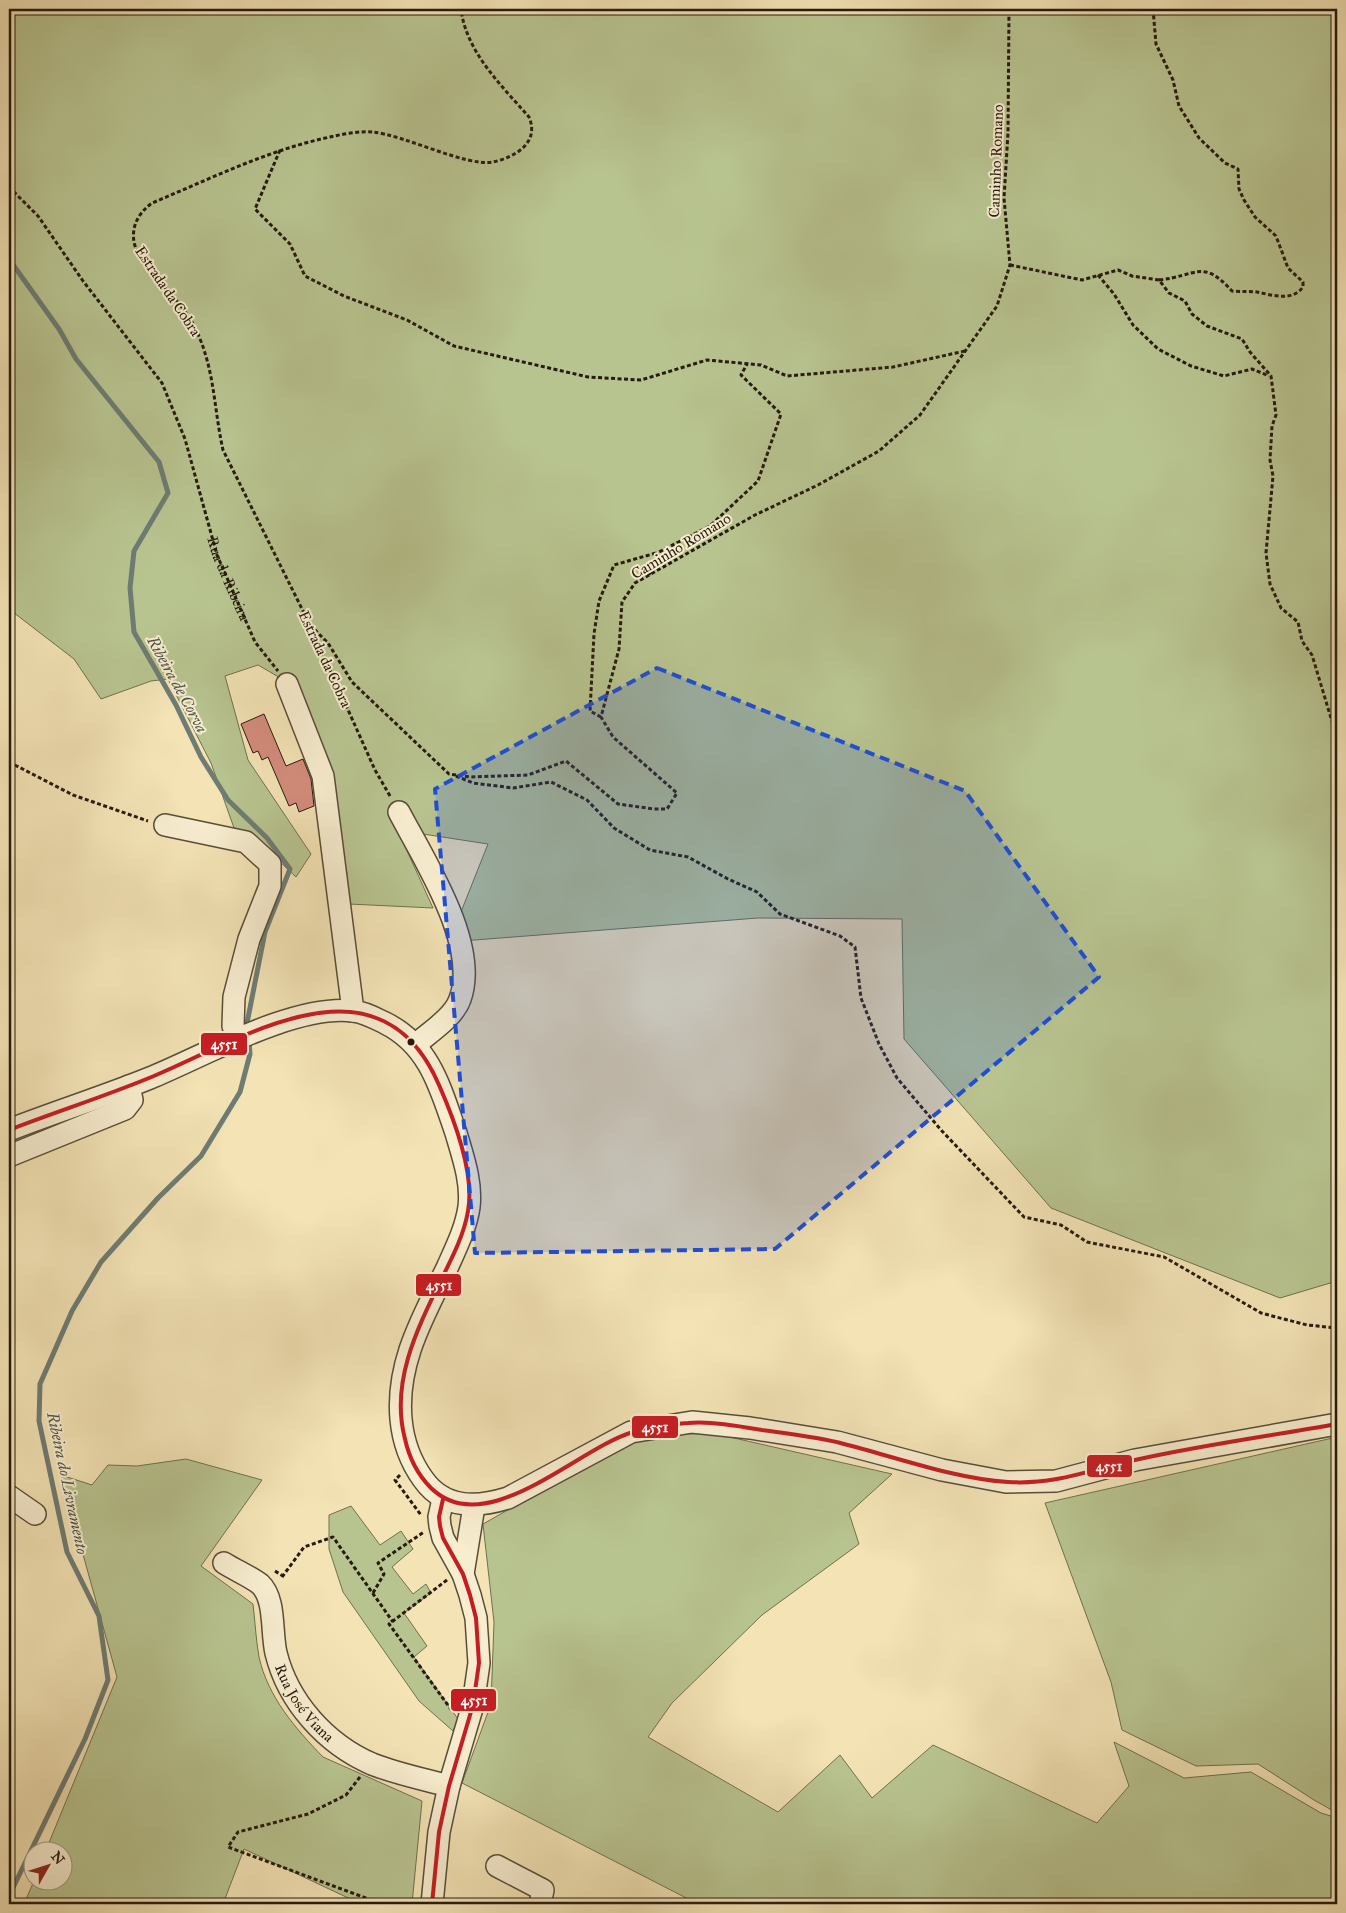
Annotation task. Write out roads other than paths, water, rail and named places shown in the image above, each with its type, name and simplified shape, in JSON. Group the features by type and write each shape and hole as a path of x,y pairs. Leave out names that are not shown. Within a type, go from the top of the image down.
{"street":[{"path":"287,684 323,776 353,1011"},
{"path":"400,812 456,925 464,950 465,968 460,1000 448,1016 415,1044"},
{"path":"165,825 246,842 270,864 270,886 248,939 234,997 233,1026 238,1039"},
{"path":"9,1130 128,1086 273,1025 325,1012 353,1011 370,1015 392,1026 415,1044 427,1059 439,1083 465,1162 469,1205 464,1227 455,1250 406,1357 400,1405 402,1430 412,1462 427,1485 443,1499 474,1506 508,1498 631,1432 692,1422 750,1428 837,1442 942,1470 1006,1482 1056,1481 1135,1460 1337,1424"},
{"path":"9,1156 125,1109 132,1100 128,1086"},
{"path":"9,1496 35,1514"},
{"path":"432,1904 435,1857 449,1786 478,1684 479,1664 476,1618 463,1574 435,1525 443,1499"},
{"path":"463,1574 474,1506"},
{"name":"Rua José Viana","path":"224,1563 260,1585 268,1596 273,1637 282,1671 296,1700 318,1727 344,1750 372,1764 449,1786"},
{"path":"497,1866 543,1890 540,1904"}],"waterway":[{"name":"Ribeira de Corva","path":"9,259 59,329 76,359 159,462 168,493 134,551 130,588 134,632 176,705 201,757 228,800 267,838 290,869 265,932 247,1030"},
{"name":"Ribeira do Livramento","path":"9,1896 85,1739 108,1680 99,1616 67,1552 39,1421 40,1384 72,1311 101,1262 158,1198 201,1156 240,1092 250,1054 249,1041"}]}
